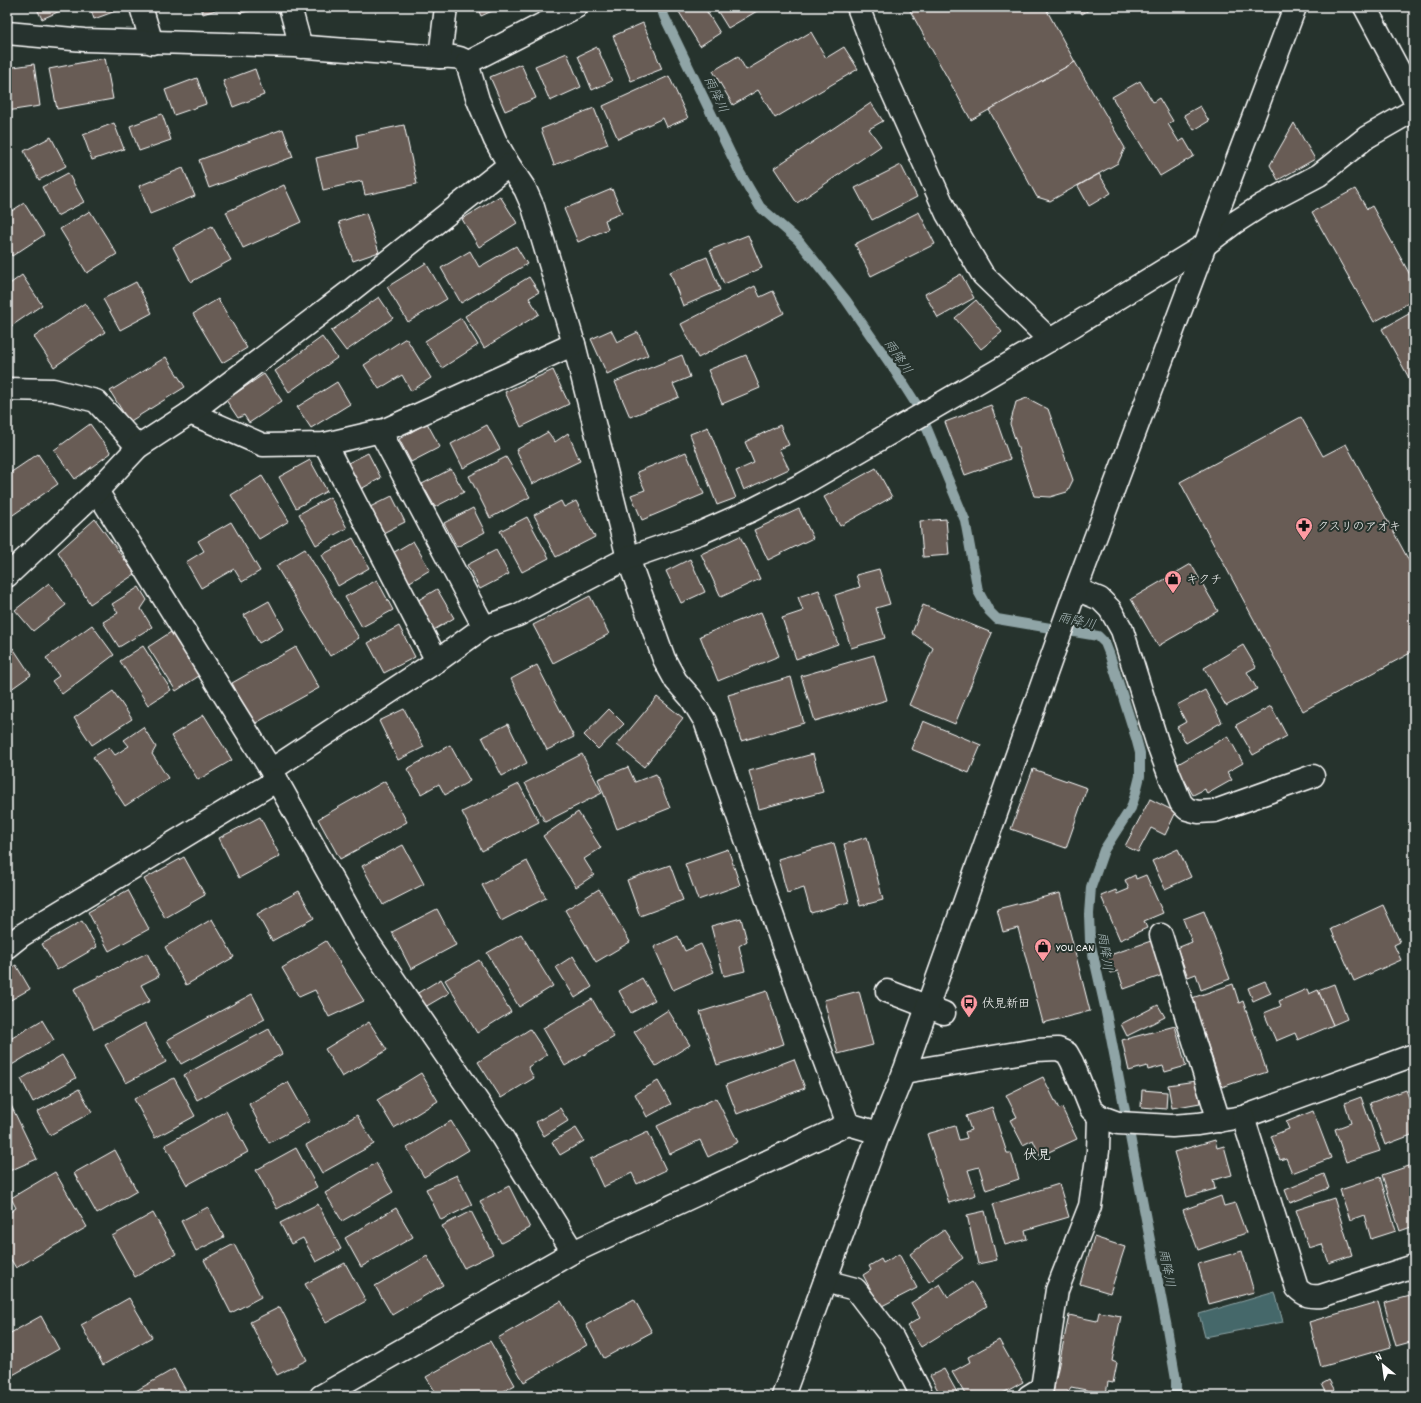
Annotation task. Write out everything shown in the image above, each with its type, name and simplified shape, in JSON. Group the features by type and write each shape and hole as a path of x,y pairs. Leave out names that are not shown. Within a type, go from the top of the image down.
{"street":[{"path":"141,7 152,43"},
{"path":"290,7 301,47"},
{"path":"440,57 446,7"},
{"path":"467,63 576,7"},
{"path":"858,7 878,60 947,214 983,275 1050,340"},
{"path":"783,1396 879,1133 904,1072 1076,589 1295,7"},
{"path":"1365,7 1414,100"},
{"path":"7,33 84,40 301,47 456,57 467,63 478,100 495,140 508,165 525,189 533,207 574,344 628,558 664,659 676,681 691,698 704,721 848,1124"},
{"path":"7,946 274,775 484,627 518,615 628,558 700,532 750,511 803,484 1050,340 1205,245 1234,223 1262,205 1319,175 1367,137 1414,110"},
{"path":"7,576 97,490 138,447 190,413 349,292 508,165"},
{"path":"190,413 263,445 325,444 386,430 574,344"},
{"path":"7,389 53,390 96,402 138,447"},
{"path":"380,431 484,627"},
{"path":"325,444 436,661"},
{"path":"97,490 274,775 362,933 502,1138 573,1252"},
{"path":"1076,589 1100,599 1110,609 1122,630 1169,774 1181,803 1187,809 1198,812 1215,811 1313,776"},
{"path":"1161,935 1219,1121"},
{"path":"887,991 944,1013"},
{"path":"904,1072 1035,1050 1058,1049 1067,1053 1072,1062 1090,1109 1099,1116 1118,1123 1172,1126 1243,1117 1414,1055"},
{"path":"1029,1396 1042,1388 1057,1290 1090,1206 1098,1151 1099,1116"},
{"path":"1243,1117 1297,1288 1310,1297 1321,1296 1414,1266"},
{"path":"321,1396 573,1252 848,1124 879,1133"},
{"path":"825,1280 855,1289 893,1339 922,1396"}],"water":[{"path":"1275,1292 1283,1322 1205,1337 1199,1314"}],"building":[{"path":"36,7 69,7 42,19"},
{"path":"90,7 123,7 124,8 94,19"},
{"path":"201,7 225,7 203,14"},
{"path":"239,7 266,7 240,13"},
{"path":"477,7 501,7 481,16"},
{"path":"676,7 704,7 720,33 700,46"},
{"path":"715,7 764,7 728,28"},
{"path":"908,7 1045,7 1075,62 971,120"},
{"path":"1078,7 1094,7 1082,14"},
{"path":"643,23 662,69 631,81 613,36"},
{"path":"811,32 826,58 844,47 858,69 775,118 758,90 733,105 713,71 738,56 746,70"},
{"path":"597,47 612,81 592,90 578,56"},
{"path":"567,53 581,87 550,101 535,66"},
{"path":"105,58 113,99 57,109 49,69"},
{"path":"1075,62 1125,148 1118,163 1050,201 1037,197 989,110"},
{"path":"34,64 40,106 7,111 7,68"},
{"path":"521,64 536,98 505,111 490,77"},
{"path":"255,69 264,95 233,107 223,81"},
{"path":"669,76 688,118 667,127 663,118 618,139 603,106"},
{"path":"197,78 206,104 174,115 165,90"},
{"path":"1140,81 1153,102 1159,98 1173,121 1168,124 1179,142 1184,139 1194,156 1160,176 1112,97"},
{"path":"871,103 883,121 869,129 881,146 797,203 774,168"},
{"path":"1200,106 1209,121 1194,130 1184,115"},
{"path":"594,108 608,144 554,165 541,129"},
{"path":"162,114 171,140 139,151 130,126"},
{"path":"114,123 124,149 92,160 83,135"},
{"path":"1294,123 1315,159 1278,180 1270,165"},
{"path":"404,125 417,184 365,195 362,181 323,190 316,158 358,148 356,135"},
{"path":"283,129 293,157 209,188 199,160"},
{"path":"51,137 66,166 39,180 24,151"},
{"path":"901,165 917,197 872,220 855,188"},
{"path":"183,168 195,196 150,214 139,186"},
{"path":"68,173 84,202 57,216 42,187"},
{"path":"1099,174 1111,193 1089,206 1078,186"},
{"path":"284,185 301,222 243,248 226,212"},
{"path":"612,189 622,213 605,220 608,229 578,242 564,209"},
{"path":"1355,189 1367,209 1372,206 1414,282 1414,300 1374,322 1312,212"},
{"path":"500,196 517,223 479,247 462,219"},
{"path":"24,203 44,235 12,256 7,248 7,214"},
{"path":"90,211 117,254 87,273 60,229"},
{"path":"919,212 935,244 871,276 855,244"},
{"path":"366,213 379,252 353,261 339,222"},
{"path":"212,226 231,260 191,282 173,247"},
{"path":"748,235 762,268 724,284 710,250"},
{"path":"516,246 527,264 461,303 441,268 470,251 479,267"},
{"path":"707,257 720,290 683,306 670,272"},
{"path":"426,263 447,299 408,322 387,287"},
{"path":"961,274 974,298 938,318 925,294"},
{"path":"22,275 42,305 7,329 7,286"},
{"path":"529,277 539,292 529,298 539,314 484,348 465,316"},
{"path":"136,282 152,313 120,330 103,299"},
{"path":"755,286 760,297 773,291 784,313 698,358 681,324"},
{"path":"379,297 393,318 346,351 331,331"},
{"path":"218,299 247,348 222,363 193,314"},
{"path":"976,300 1002,332 981,349 955,318"},
{"path":"85,303 105,332 54,367 34,337"},
{"path":"1414,311 1414,387 1382,329"},
{"path":"461,318 478,345 442,368 425,341"},
{"path":"611,330 617,342 638,332 648,355 607,374 591,339"},
{"path":"322,337 337,358 289,392 275,371"},
{"path":"406,338 431,378 411,391 402,375 379,389 364,365"},
{"path":"682,355 690,377 673,384 679,397 630,417 615,382"},
{"path":"746,355 760,388 722,404 708,370"},
{"path":"166,357 185,387 129,422 110,391"},
{"path":"553,370 569,404 521,427 505,392"},
{"path":"264,374 282,401 249,423 244,415 238,418 226,400"},
{"path":"337,382 350,404 311,428 297,407"},
{"path":"1027,398 1048,409 1073,480 1067,492 1050,497 1034,496 1010,424 1016,402"},
{"path":"991,405 1010,459 965,475 945,422"},
{"path":"1301,417 1323,456 1346,444 1414,570 1414,651 1303,711 1180,482"},
{"path":"427,423 440,447 411,462 399,439"},
{"path":"90,424 111,453 75,479 54,450"},
{"path":"487,425 500,449 463,468 451,444"},
{"path":"780,425 789,445 779,449 789,469 744,490 736,471 754,463 745,442"},
{"path":"708,427 736,498 717,505 690,434"},
{"path":"548,432 555,442 568,433 580,461 532,484 516,450"},
{"path":"686,452 704,494 642,520 631,495 645,490 637,472"},
{"path":"368,453 381,478 359,490 346,464"},
{"path":"38,454 58,484 7,519 7,475"},
{"path":"506,457 530,497 490,518 469,476"},
{"path":"310,460 327,491 296,508 279,477"},
{"path":"876,468 892,497 840,526 824,497"},
{"path":"451,469 464,492 435,507 422,484"},
{"path":"262,476 289,521 259,539 231,495"},
{"path":"392,496 405,522 383,533 370,507"},
{"path":"330,497 347,528 316,545 299,514"},
{"path":"561,501 564,507 576,501 595,537 556,557 534,515"},
{"path":"473,508 485,532 457,547 444,523"},
{"path":"799,509 813,538 768,560 754,530"},
{"path":"527,517 549,558 522,572 500,531"},
{"path":"95,519 135,574 90,604 58,552"},
{"path":"946,519 949,555 923,557 920,521"},
{"path":"231,522 260,571 242,582 234,569 201,588 186,562 204,551 198,541"},
{"path":"740,536 760,579 721,597 701,554"},
{"path":"353,538 369,568 338,586 322,555"},
{"path":"413,541 430,570 408,583 391,554"},
{"path":"305,549 359,638 330,656 276,566"},
{"path":"496,550 509,574 480,589 467,565"},
{"path":"690,559 705,592 681,603 666,571"},
{"path":"1191,564 1218,611 1158,646 1131,599"},
{"path":"879,569 890,604 876,608 885,638 851,648 835,595 860,587 856,575"},
{"path":"377,580 393,610 362,627 345,597"},
{"path":"49,583 66,605 33,631 15,610"},
{"path":"139,587 147,600 141,609 152,627 119,647 103,622 118,613 112,604"},
{"path":"437,589 454,618 432,631 415,602"},
{"path":"819,590 838,644 796,659 782,618 803,611 798,597"},
{"path":"590,596 609,634 553,663 533,625"},
{"path":"269,601 284,629 259,643 244,615"},
{"path":"923,605 992,633 955,724 909,705 933,648 912,633"},
{"path":"761,612 779,656 718,681 700,636"},
{"path":"92,625 114,655 62,694 52,681 59,676 46,658"},
{"path":"399,626 415,657 384,673 368,643"},
{"path":"171,632 199,676 176,691 148,647"},
{"path":"1243,645 1256,667 1247,672 1257,689 1226,706 1204,668"},
{"path":"143,646 171,690 148,705 120,661"},
{"path":"296,647 319,688 254,724 232,683"},
{"path":"13,648 31,675 7,692 7,652"},
{"path":"874,655 887,700 815,721 801,676"},
{"path":"537,665 574,737 547,750 511,679"},
{"path":"791,677 804,723 741,741 728,695"},
{"path":"1205,690 1222,722 1186,743 1177,727 1186,722 1177,705"},
{"path":"113,691 132,719 92,745 74,718"},
{"path":"657,697 683,718 644,767 617,745"},
{"path":"1271,706 1287,736 1253,755 1236,725"},
{"path":"404,709 424,747 398,760 379,721"},
{"path":"609,709 624,724 598,749 584,735"},
{"path":"204,715 232,760 198,780 171,736"},
{"path":"923,721 981,745 969,773 911,749"},
{"path":"508,724 527,763 502,776 482,737"},
{"path":"143,727 156,747 152,754 168,778 125,806 93,757 109,747 115,755 129,746 124,740"},
{"path":"1228,736 1243,763 1227,772 1232,780 1207,794 1205,789 1193,795 1176,765"},
{"path":"450,745 470,781 445,795 439,784 421,794 407,769"},
{"path":"582,754 602,793 545,822 525,783"},
{"path":"813,754 823,792 759,809 749,771"},
{"path":"628,767 635,782 656,774 670,808 617,829 598,779"},
{"path":"1033,769 1087,788 1066,848 1011,829"},
{"path":"385,781 407,822 340,859 318,819"},
{"path":"519,784 539,822 482,851 462,812"},
{"path":"1150,799 1176,812 1165,835 1151,828 1138,852 1125,846"},
{"path":"578,812 601,848 584,859 594,875 576,887 543,836"},
{"path":"260,817 280,856 239,878 219,838"},
{"path":"867,837 883,900 860,906 844,844"},
{"path":"834,843 849,902 811,913 804,888 787,893 778,859"},
{"path":"403,845 424,884 383,905 362,866"},
{"path":"728,849 740,885 698,900 685,864"},
{"path":"1178,849 1191,877 1165,889 1152,861"},
{"path":"184,857 205,895 165,918 144,879"},
{"path":"527,861 546,898 501,921 482,885"},
{"path":"670,865 683,900 640,916 627,880"},
{"path":"1135,875 1136,879 1146,875 1163,913 1144,921 1147,928 1120,940 1101,896 1116,890 1117,894 1129,889 1125,880"},
{"path":"599,889 630,942 596,962 565,910"},
{"path":"128,890 149,929 109,951 88,912"},
{"path":"299,891 314,918 272,941 257,914"},
{"path":"1060,893 1090,1011 1043,1023 1018,928 1003,932 997,909"},
{"path":"1383,905 1400,942 1394,945 1401,960 1354,981 1331,929"},
{"path":"437,909 456,945 411,969 392,932"},
{"path":"1204,911 1230,979 1201,990 1196,974 1188,977 1177,948 1192,942 1183,919"},
{"path":"741,918 747,941 739,946 745,971 724,976 711,926"},
{"path":"212,919 234,957 186,985 165,947"},
{"path":"82,921 97,947 57,970 42,944"},
{"path":"521,934 553,986 519,1007 487,953"},
{"path":"678,936 685,951 701,944 714,972 673,990 654,947"},
{"path":"326,941 364,1001 329,1017 315,990 299,997 282,968"},
{"path":"1151,941 1163,975 1124,989 1118,971 1110,973 1104,957"},
{"path":"147,953 159,976 141,985 150,1001 94,1029 74,989"},
{"path":"573,956 592,987 575,998 556,967"},
{"path":"479,960 511,1012 477,1033 445,980"},
{"path":"16,965 30,989 7,1002 7,970"},
{"path":"642,978 655,1000 631,1013 619,991"},
{"path":"441,979 449,993 425,1007 416,994"},
{"path":"1265,981 1271,993 1253,1001 1248,988"},
{"path":"1233,984 1239,1003 1243,1001 1267,1072 1222,1087 1192,998"},
{"path":"1334,984 1347,1019 1333,1025 1318,990"},
{"path":"1307,989 1309,994 1318,990 1333,1025 1298,1040 1295,1033 1276,1041 1264,1013 1281,1006 1279,1001"},
{"path":"767,991 784,1044 717,1065 700,1012"},
{"path":"859,991 873,1045 838,1054 824,1000"},
{"path":"252,994 265,1019 181,1064 167,1040"},
{"path":"592,999 614,1037 565,1066 543,1028"},
{"path":"1158,1005 1165,1017 1127,1036 1121,1024"},
{"path":"668,1010 690,1045 656,1066 634,1032"},
{"path":"42,1020 54,1040 10,1066 7,1060 7,1041"},
{"path":"369,1022 387,1050 342,1077 325,1049"},
{"path":"145,1023 166,1062 126,1083 105,1045"},
{"path":"1175,1026 1186,1066 1165,1072 1163,1066 1148,1070 1147,1066 1129,1071 1122,1040"},
{"path":"269,1029 282,1054 197,1100 184,1075"},
{"path":"530,1029 547,1055 528,1067 534,1078 501,1098 478,1062"},
{"path":"62,1055 76,1078 33,1102 21,1079"},
{"path":"794,1059 805,1088 737,1114 726,1085"},
{"path":"421,1073 438,1101 394,1128 377,1100"},
{"path":"1043,1077 1059,1109 1062,1108 1077,1139 1040,1156 1033,1140 1023,1145 1010,1120 1017,1117 1006,1095"},
{"path":"174,1078 195,1116 155,1138 134,1099"},
{"path":"658,1081 671,1104 647,1117 635,1094"},
{"path":"1196,1081 1200,1103 1172,1108 1168,1085"},
{"path":"288,1082 310,1121 269,1143 249,1104"},
{"path":"79,1089 92,1112 50,1135 37,1112"},
{"path":"1142,1090 1167,1092 1166,1109 1141,1107"},
{"path":"1406,1090 1414,1111 1414,1134 1385,1145 1370,1103"},
{"path":"7,1097 37,1159 7,1172"},
{"path":"1361,1097 1380,1151 1346,1162 1335,1129 1351,1123 1345,1103"},
{"path":"716,1098 738,1142 708,1157 700,1140 670,1154 657,1126"},
{"path":"992,1107 1007,1153 1011,1153 1019,1179 986,1190 979,1167 968,1170 976,1195 949,1203 927,1134 955,1126 959,1140 967,1138 965,1132 971,1130 966,1116"},
{"path":"560,1108 568,1121 544,1136 536,1122"},
{"path":"226,1111 248,1152 187,1185 165,1145"},
{"path":"1313,1111 1331,1158 1292,1173 1286,1158 1280,1160 1271,1136 1289,1129 1286,1122"},
{"path":"357,1115 374,1144 322,1173 306,1145"},
{"path":"451,1121 469,1150 424,1177 407,1148"},
{"path":"576,1128 584,1141 560,1155 552,1142"},
{"path":"648,1132 666,1170 637,1184 632,1173 603,1187 590,1159"},
{"path":"1215,1140 1217,1148 1224,1146 1232,1175 1213,1180 1215,1189 1187,1197 1174,1152"},
{"path":"296,1148 317,1187 277,1209 256,1170"},
{"path":"115,1150 137,1191 97,1214 74,1173"},
{"path":"376,1163 393,1192 342,1221 325,1193"},
{"path":"1412,1165 1414,1173 1414,1226 1400,1231 1382,1175"},
{"path":"55,1172 87,1227 16,1268 7,1253 7,1214 16,1208 11,1198"},
{"path":"1324,1174 1329,1188 1290,1203 1285,1190"},
{"path":"457,1175 472,1205 441,1220 426,1189"},
{"path":"1380,1177 1396,1231 1371,1239 1364,1215 1350,1220 1340,1190"},
{"path":"1059,1184 1069,1217 1025,1230 1027,1239 1005,1245 993,1204"},
{"path":"509,1186 530,1228 501,1243 480,1201"},
{"path":"1221,1196 1224,1206 1235,1203 1246,1233 1198,1250 1183,1210"},
{"path":"1334,1198 1352,1255 1329,1263 1322,1244 1309,1248 1296,1210"},
{"path":"318,1204 341,1249 316,1262 303,1238 291,1244 280,1223"},
{"path":"208,1207 224,1237 196,1251 181,1221"},
{"path":"396,1208 413,1237 361,1267 345,1238"},
{"path":"471,1211 493,1254 464,1268 442,1226"},
{"path":"985,1211 997,1260 978,1264 967,1215"},
{"path":"153,1213 176,1254 135,1277 112,1236"},
{"path":"944,1230 963,1258 929,1282 910,1254"},
{"path":"1094,1237 1125,1247 1110,1293 1080,1284"},
{"path":"234,1244 261,1297 231,1313 204,1260"},
{"path":"1242,1251 1254,1292 1209,1304 1198,1264"},
{"path":"899,1254 917,1288 880,1307 863,1275 871,1270 869,1266 881,1259 883,1263"},
{"path":"427,1256 443,1285 392,1315 375,1286"},
{"path":"345,1263 366,1301 326,1323 305,1284"},
{"path":"972,1282 987,1306 921,1347 907,1326 920,1318 911,1303 940,1284 948,1297"},
{"path":"1414,1295 1414,1341 1396,1346 1384,1303"},
{"path":"129,1298 152,1337 103,1365 81,1325"},
{"path":"634,1299 652,1332 604,1358 586,1325"},
{"path":"561,1301 587,1345 524,1382 498,1338"},
{"path":"1378,1302 1391,1347 1321,1367 1309,1322"},
{"path":"280,1307 307,1360 277,1375 250,1322"},
{"path":"1099,1312 1121,1316 1112,1361 1117,1363 1113,1383 1108,1382 1106,1394 1071,1387 1066,1395 1053,1393 1069,1315 1097,1321"},
{"path":"41,1316 59,1349 11,1376 7,1368 7,1335"},
{"path":"999,1340 1023,1382 998,1396 966,1396 952,1372 970,1362 968,1357"},
{"path":"490,1341 515,1385 495,1396 438,1396 426,1377"},
{"path":"174,1369 189,1396 127,1396"},
{"path":"944,1369 959,1396 941,1396 930,1376"},
{"path":"1329,1380 1338,1396 1328,1396 1322,1384"}],"waterway":[{"name":"雨降川","path":"661,7 739,171 760,207 798,240 846,300 918,407 965,520 978,591 989,611 997,619 1098,636 1105,643 1109,653 1140,753 1140,776 1131,808 1104,850 1091,887 1089,914 1090,941 1105,1007 1167,1328 1176,1380 1176,1396"}],"place":[{"name":"クスリのアオキ","path":"1304,541"},
{"name":"キクチ","path":"1173,594"},
{"name":"YOU CAN","path":"1043,962"},
{"name":"伏見新田","path":"969,1018"}],"district":[{"name":"伏見","path":"1037,1154"}]}
